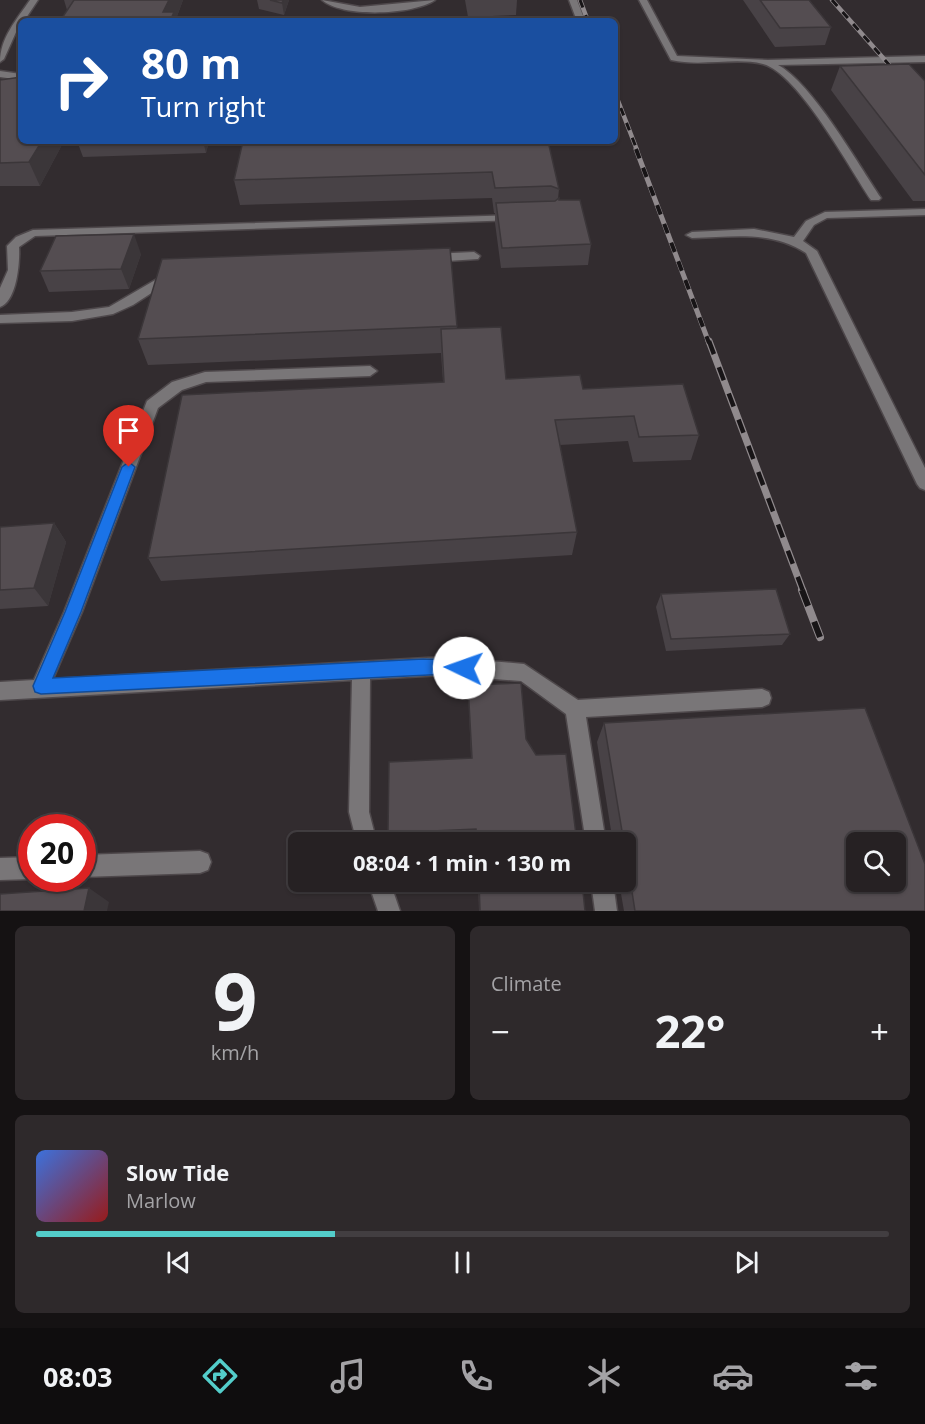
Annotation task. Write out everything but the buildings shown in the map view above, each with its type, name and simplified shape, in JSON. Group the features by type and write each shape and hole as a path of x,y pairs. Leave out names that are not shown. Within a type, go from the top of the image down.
{"lane":[{"path":"22,18 34,0"},
{"path":"326,0 336,7 360,9 414,6 431,0"},
{"path":"573,0 580,18"},
{"path":"643,0 674,58 688,61 925,59"},
{"path":"0,58 18,24"},
{"path":"0,31 13,31"},
{"path":"769,62 802,90 874,198"},
{"path":"0,74 18,77"},
{"path":"798,240 810,223 825,215 925,212"},
{"path":"0,303 14,270 12,246 33,233 526,218"},
{"path":"692,235 776,233 798,240 811,251 925,484"},
{"path":"414,259 474,256"},
{"path":"0,319 89,314 111,310 137,299 165,278 187,269"},
{"path":"41,686 73,612 152,405 177,386 205,377 370,371"},
{"path":"0,691 41,686 444,666 524,673 575,709 762,698"},
{"path":"361,670 359,812 364,832"},
{"path":"575,709 594,832"},
{"path":"96,866 200,862"},
{"path":"0,869 18,868"},
{"path":"382,892 389,911"},
{"path":"603,892 606,911"}],"railway":[{"path":"580,0 587,18"},
{"path":"832,0 899,76"},
{"path":"618,101 637,150"},
{"path":"636,149 709,343"},
{"path":"709,341 803,591"},
{"path":"802,590 820,637"}],"route":[{"path":"129,467 73,612 41,686 444,666 464,668"}]}
